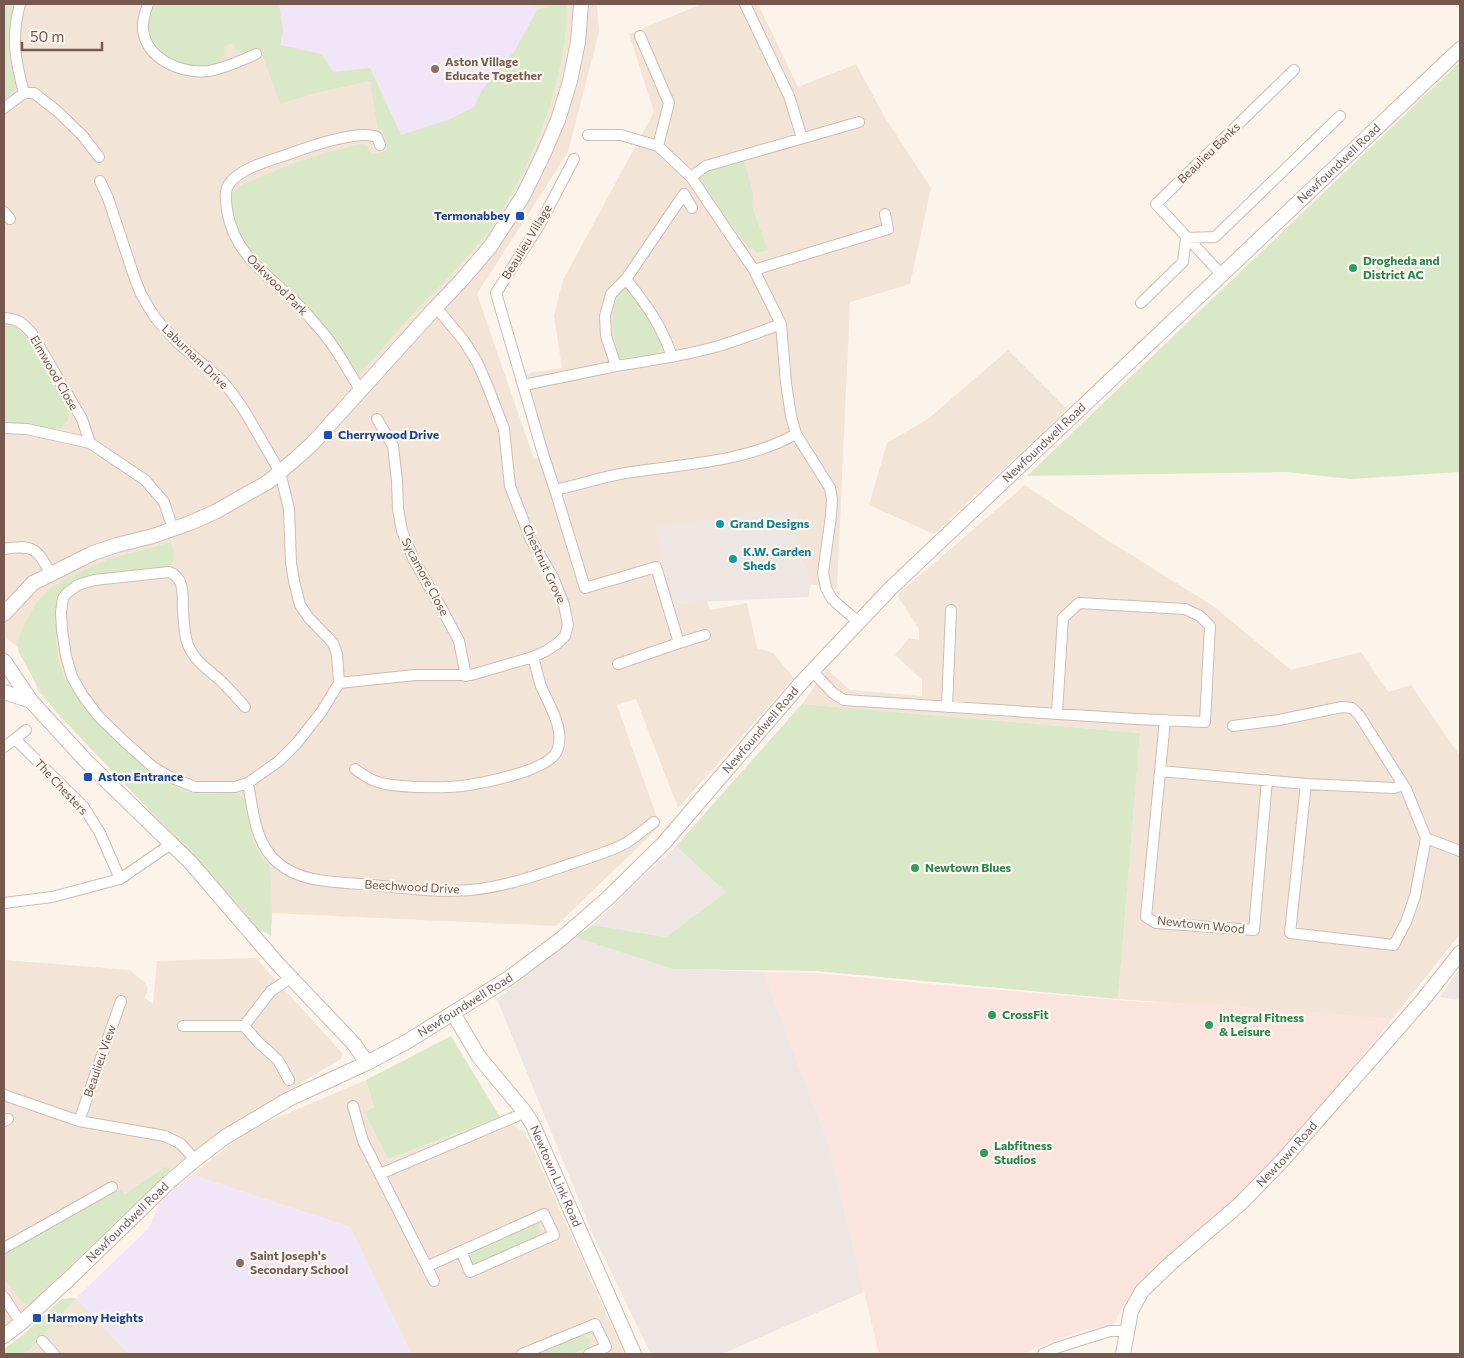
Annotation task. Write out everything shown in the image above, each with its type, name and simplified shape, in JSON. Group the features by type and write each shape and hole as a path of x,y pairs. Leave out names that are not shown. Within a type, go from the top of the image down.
{"street":[{"path":"20,4 16,20 15,51 24,92"},
{"path":"148,4 143,29 152,51 163,61 192,71 208,71 234,64 256,54"},
{"path":"4,614 33,583 93,553 174,529 215,512 268,482 312,444 490,247 523,196 558,120 570,81 578,42 581,4"},
{"path":"744,4 789,96 802,138"},
{"path":"640,36 668,103 658,146"},
{"name":"Newfoundwell Road","path":"4,1336 72,1276 169,1182 225,1137 289,1099 367,1063 408,1041 509,978 561,939 608,899 664,844 812,671 891,588 1460,49"},
{"name":"Beaulieu Banks","path":"1221,274 1156,204 1294,70"},
{"path":"4,108 24,92 34,93 57,111 82,136 99,157"},
{"path":"1141,303 1183,262 1186,238 1215,237 1340,116"},
{"path":"691,177 706,166 859,122"},
{"name":"Oakwood Park","path":"361,391 334,348 310,318 249,259 239,245 232,231 225,197 228,186 235,177 294,152 331,141 371,134 377,137 380,145"},
{"path":"588,136 620,136 658,146 691,177 754,270 781,324 786,383 796,434 830,488 832,499 831,516 824,573 826,588 832,599 858,622"},
{"name":"Beaulieu Village","path":"574,159 540,224 496,293 585,588 656,567 679,643"},
{"name":"Laburnam Drive","path":"100,181 108,198 141,294 148,308 179,344 210,370 232,393 280,472"},
{"path":"616,366 606,336 605,316 611,294 626,278 684,194 692,208"},
{"path":"754,270 888,229 885,214"},
{"path":"626,278 655,318 666,338 672,357"},
{"name":"Chestnut Grove","path":"339,683 415,675 443,674 466,676 533,657 546,651 565,636 568,625 564,605 553,577 531,540 514,498 510,486 504,429 488,387 477,362 464,341 436,307"},
{"name":"Elmwood Close","path":"4,318 13,318 21,322 31,332 82,419 90,443"},
{"path":"524,385 616,366 672,357 714,347 781,324"},
{"name":"Sycamore Close","path":"377,419 393,446 398,509 402,531 414,560 459,641 466,676"},
{"path":"4,428 27,428 90,443 145,480 164,502 174,529"},
{"path":"555,490 624,473 689,465 751,453 796,434"},
{"path":"245,707 192,654 185,635 183,588 175,574 158,572 94,580 78,585 63,598 61,612 62,630 72,678 99,717 119,737 153,767 184,784 213,788 235,787 248,783 273,765 297,743 322,711 339,683 337,654 333,643 309,618 300,605 291,563 289,509 280,472"},
{"path":"4,548 20,546 32,548 40,554 52,574"},
{"path":"812,671 833,693 844,700 947,707 1205,722 1210,626 1200,616 1185,610 1079,603 1063,618 1057,713"},
{"path":"947,707 951,610"},
{"path":"618,664 704,635"},
{"path":"355,769 378,782 395,785 460,786 486,782 545,764 557,751 559,743 558,727 533,657"},
{"path":"4,661 31,701 86,761 191,863 276,962 354,1044 367,1063"},
{"path":"4,692 31,701"},
{"path":"1233,726 1279,720 1342,707 1352,708 1359,715 1403,785 1426,838 1415,896 1406,922 1394,945 1290,933 1306,784"},
{"name":"Newtown Wood","path":"1165,720 1146,917 1156,923 1254,930 1267,780"},
{"path":"4,747 26,730"},
{"name":"The Chesters","path":"15,739 83,806 100,833 120,879"},
{"path":"1160,771 1306,784 1394,788 1403,785"},
{"name":"Beechwood Drive","path":"248,783 252,812 261,841 276,862 297,875 345,883 444,891 493,887 548,872 609,850 626,843 654,822"},
{"path":"1426,838 1460,851"},
{"path":"4,903 52,897 120,879 171,844"},
{"name":"Newtown Road","path":"1123,1354 1131,1311 1142,1291 1171,1263 1240,1204 1282,1161 1422,1001 1460,953"},
{"path":"244,1026 271,991 291,978"},
{"name":"Beaulieu View","path":"78,1121 121,1001"},
{"name":"Newtown Link Road","path":"453,1013 479,1057 524,1111 533,1125 634,1354"},
{"path":"183,1026 244,1026 278,1060 290,1080"},
{"path":"4,1095 78,1121 165,1136 180,1144 194,1160"},
{"path":"353,1106 363,1142 434,1281"},
{"path":"380,1174 518,1116 524,1111"},
{"path":"4,1248 112,1187"},
{"path":"428,1266 461,1251 544,1214 554,1235 470,1272 461,1251"},
{"path":"4,1297 21,1323"},
{"path":"522,1354 595,1324 606,1348 589,1354"},
{"path":"1043,1354 1110,1331 1126,1331"},
{"path":"42,1341 54,1354"}],"shaded area":[{"path":"4,4 597,4 599,32 568,152 477,294 534,459 544,457 524,376 532,372 562,368 554,316 563,280 654,112 629,34 702,4 758,4 798,87 856,64 884,116 931,188 910,284 850,302 837,590 811,584 797,548 796,510 673,603 707,601 710,610 747,603 757,648 773,653 794,678 678,808 636,699 617,705 660,826 556,926 248,912 39,693 21,650 4,636"},
{"name":"Aston Village Educate Together","path":"279,4 534,4 537,10 514,52 482,90 474,107 448,120 401,135 370,68 332,72 322,54 280,45 283,31"},
{"path":"1008,350 1067,409 934,534 869,505 887,443 928,419"},
{"path":"1025,485 1104,538 1213,606 1291,670 1361,652 1388,692 1411,685 1460,756 1460,934 1392,1019 1118,999 1140,733 802,704 827,669 850,690 922,696 922,680 895,655 909,638 919,640 919,629 897,595"},
{"path":"796,510 797,548 811,584 808,597 673,603 655,526"},
{"path":"676,846 726,892 666,937 593,925"},
{"path":"574,937 673,969 763,972 828,1142 864,1292 722,1354 651,1354 594,1237 497,999"},
{"path":"256,958 342,1053 341,1059 229,1125 171,1169 23,1312 4,1326 4,960 130,970 145,983 148,989 145,998 153,1004 157,961"},
{"path":"1460,968 1460,1000 1440,997"},
{"path":"763,972 817,973 1142,1002 1210,1004 1392,1019 1327,1100 1238,1199 1162,1265 1125,1303 1113,1325 1083,1330 1021,1354 879,1354 828,1142"},
{"path":"366,1080 374,1107 364,1112 388,1159 500,1117 525,1132 624,1354 411,1354 350,1227 192,1175 249,1130"},
{"name":"Saint Joseph's Secondary School","path":"192,1175 350,1227 411,1354 129,1354 76,1298 148,1229 161,1201"},
{"path":"76,1298 129,1354 4,1354 4,1349 22,1336 62,1299"}],"green space":[{"path":"4,4 15,4 10,26 9,51 10,66 16,89 4,101"},
{"path":"154,4 279,4 283,31 280,45 322,54 333,72 370,68 401,135 448,120 474,107 482,90 514,52 537,10 556,4 567,4 560,68 551,101 540,134 510,195 493,224 474,249 405,322 359,375 352,371 256,263 239,240 230,200 233,192 239,186 318,155 360,144 365,145 372,154 387,151 383,130 378,130 370,81 315,93 280,104 264,60 256,47 243,53 236,50 233,43 224,46 223,57 216,64 204,66 190,65 175,60 161,52 151,42 147,30 148,20"},
{"name":"Drogheda and District AC","path":"1460,63 1460,472 1351,479 1286,472 1027,476 1458,64"},
{"path":"744,159 753,193 752,207 768,250 757,253 752,247 749,249 698,178 704,170"},
{"path":"623,285 636,300 663,342 659,353 619,359 612,326 614,305"},
{"path":"4,325 11,325 27,334 69,408 68,421 61,428 53,430 35,425 4,424"},
{"path":"171,542 174,558 171,564 163,569 76,580 64,588 59,596 56,613 58,657 63,675 75,693 106,728 160,779 187,792 206,794 234,793 241,796 247,803 252,837 263,860 270,867 271,936 265,932 258,931 246,919 245,913 214,878 56,712 38,687 18,651 18,641 23,626 38,600 53,586 109,559"},
{"name":"Newtown Blues","path":"802,704 1140,733 1118,999 816,971 673,969 574,937 593,925 666,937 726,892 676,846"},
{"path":"451,1036 500,1117 388,1159 364,1112 374,1107 366,1080"},
{"path":"165,1167 171,1169 30,1304 23,1303 4,1279 4,1253 121,1189 125,1194"},
{"path":"533,1223 538,1223 541,1233 537,1238 476,1265 470,1263 467,1258 469,1252"},
{"path":"76,1298 30,1349 23,1354 4,1354 4,1349 22,1336 62,1299"},
{"path":"579,1335 586,1336 590,1340 589,1346 583,1350 563,1355 535,1354"}],"place":[{"name":"Aston Village Educate Together","path":"435,69"},
{"name":"Termonabbey","path":"520,216"},
{"name":"Drogheda and District AC","path":"1353,268"},
{"name":"Cherrywood Drive","path":"328,435"},
{"name":"Grand Designs","path":"720,524"},
{"name":"K.W. Garden Sheds","path":"733,559"},
{"name":"Aston Entrance","path":"88,777"},
{"name":"Newtown Blues","path":"915,868"},
{"name":"CrossFit","path":"992,1015"},
{"name":"Integral Fitness & Leisure","path":"1209,1025"},
{"name":"Labfitness Studios","path":"984,1153"},
{"name":"Saint Joseph's Secondary School","path":"240,1263"},
{"name":"Harmony Heights","path":"37,1318"}]}
